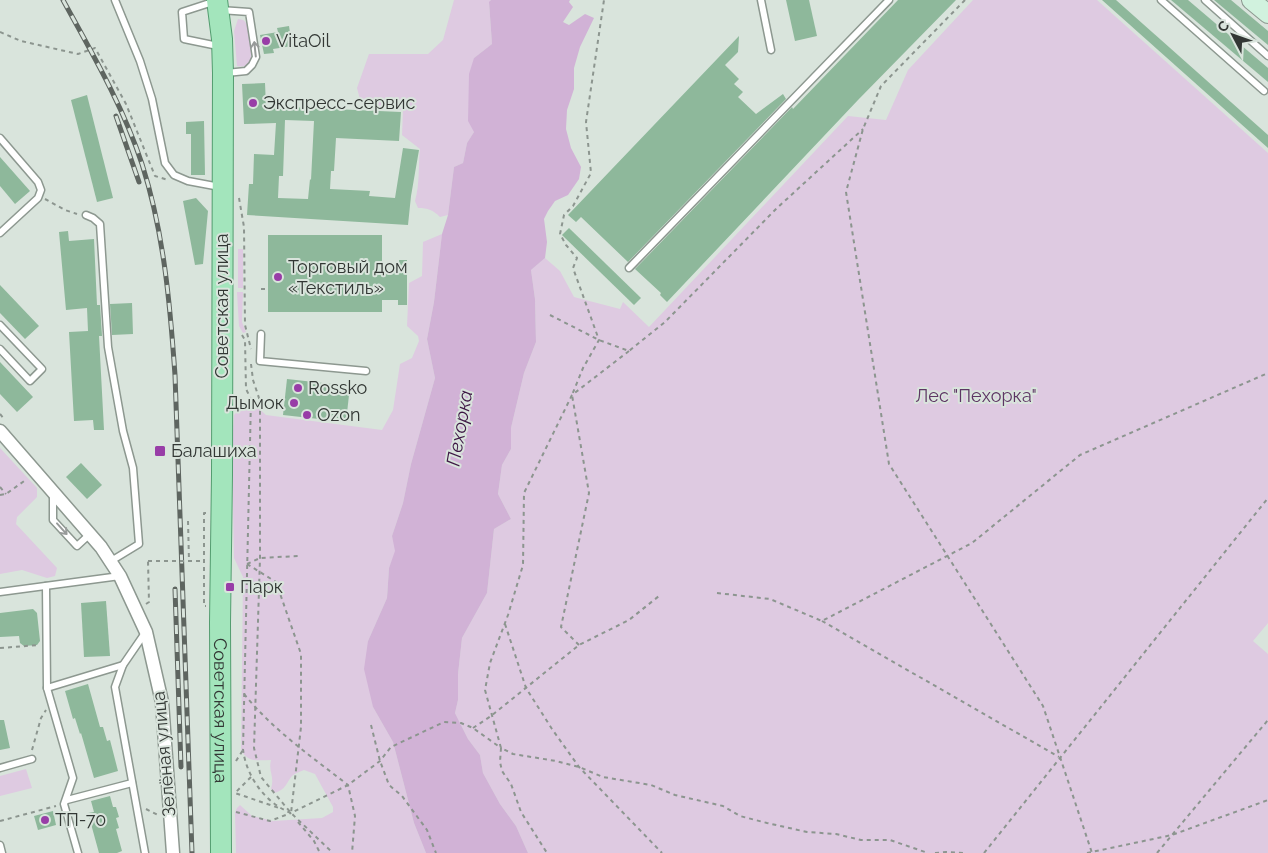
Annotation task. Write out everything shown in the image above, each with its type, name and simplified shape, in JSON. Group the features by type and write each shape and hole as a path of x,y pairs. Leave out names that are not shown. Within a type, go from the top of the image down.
{"main road":[{"name":"Советская улица","path":"217,4 222,46 231,193 222,475 220,623 221,853"}],"street":[{"path":"1252,0 1268,14"},
{"name":"Зелёная улица","path":"0,431 101,546 120,576 146,632 162,702 173,853"}],"lane":[{"path":"115,0 140,60 152,99 164,163 174,175 188,181 231,193"},
{"path":"760,0 772,50"},
{"path":"629,268 889,0"},
{"path":"1160,0 1264,91"},
{"path":"1205,0 1268,56"},
{"path":"222,46 184,39 182,12 217,4 249,12 256,57 246,71 223,73"},
{"path":"0,138 38,182 40,190 38,198 0,233"},
{"path":"86,215 100,224 108,348 123,432 133,468 138,544 111,561"},
{"path":"0,325 42,369 30,380 0,349"},
{"path":"261,334 260,361 366,371"},
{"path":"53,492 53,520 77,546 90,534"},
{"path":"0,592 120,576"},
{"path":"46,586 47,688 73,778 65,802 78,853"},
{"path":"145,853 115,687 122,666 146,632"},
{"path":"47,688 122,666"},
{"path":"0,768 32,759"},
{"path":"65,802 132,783"},
{"path":"0,845 2,853"}],"path":[{"path":"547,853 521,812 510,784 502,771 500,762 501,748 485,690 490,663 505,624 523,565 524,493 572,395 583,368 599,340 573,268 577,258 560,234 564,215 572,206 591,173 586,122 604,0"},
{"path":"965,0 880,86 863,129 846,192 889,464 1043,706 1091,852"},
{"path":"0,32 21,41 78,54 95,48 126,104 154,176 170,181"},
{"path":"572,395 665,322 776,209 863,129"},
{"path":"231,193 244,228 245,325 252,350"},
{"path":"38,198 50,200 65,210 86,215"},
{"path":"236,246 244,246"},
{"path":"261,289 268,289"},
{"path":"550,315 599,340 629,351"},
{"path":"242,335 245,340 246,389 251,399 243,750 245,763 252,776 264,794 281,809"},
{"path":"252,357 251,372 260,400 260,572 254,748 261,777 314,841 320,853"},
{"path":"822,621 972,544 1080,455 1268,372"},
{"path":"572,395 589,493 560,627 580,645"},
{"path":"0,495 6,494 35,473"},
{"path":"0,487 6,494"},
{"path":"984,853 1268,498"},
{"path":"204,513 204,606"},
{"path":"188,521 189,561"},
{"path":"247,564 260,558 298,556"},
{"path":"149,602 148,561 204,561"},
{"path":"247,564 276,582 301,654 302,727 290,813"},
{"path":"717,593 770,599 822,621 1060,758"},
{"path":"473,728 491,716 580,645 628,620 659,596"},
{"path":"505,624 526,688 579,767 662,853"},
{"path":"0,648 47,645"},
{"path":"244,694 255,707 299,747 348,785 354,816 352,853"},
{"path":"32,759 32,746 41,718 51,702"},
{"path":"1157,853 1268,720"},
{"path":"236,812 270,821 348,785 380,761 391,747 444,722 461,723 473,728 501,748 513,754 556,761 579,767 603,777 651,785 675,795 723,806 740,816 807,832 836,834 861,840 890,840 928,853"},
{"path":"371,725 380,761 390,785 402,796 427,830 436,853"},
{"path":"235,763 243,750"},
{"path":"252,776 235,794 290,813 332,853"},
{"path":"1087,853 1172,835 1268,800"},
{"path":"0,821 65,802"},
{"path":"136,804 159,815"},
{"path":"935,853 963,853"}],"green space":[{"path":"454,0 491,0 489,3 492,44 474,58 474,132 467,143 463,163 454,167 448,215 440,217 430,210 418,208 415,201 420,149 402,135 403,110 362,107 357,88 369,54 428,54 443,40"},
{"name":"Лес \"Пехорка\"","path":"973,0 1097,0 1268,153 1268,623 1253,641 1268,654 1268,853 528,853 516,826 500,804 483,773 480,755 468,739 455,713 458,700 458,674 462,638 487,593 494,529 511,519 498,494 502,465 511,449 511,428 524,373 536,342 535,299 531,270 545,258 560,271 574,297 620,309 623,302 649,327 848,116 886,120 908,70"},
{"path":"238,19 246,23 251,43 249,63 242,67 237,66 234,31"},
{"path":"442,234 434,302 427,339 435,378 411,464 403,503 392,536 396,551 389,568 387,598 368,641 373,707 393,742 414,823 426,853 236,853 235,812 240,805 252,816 273,821 322,818 333,812 333,807 315,774 304,770 293,775 283,788 274,793 271,789 271,760 250,759 241,750 243,577 234,558 232,446 234,415 244,404 254,404 266,415 382,430 393,410 400,364 412,358 419,341 418,336 407,326 409,283 422,276 423,242"},
{"path":"238,249 243,249 243,288 238,288"},
{"path":"237,292 243,292 242,322 246,332 243,333 239,326"},
{"path":"0,448 37,488 37,497 17,517 16,524 57,568 55,576 47,578 22,570 0,574"},
{"path":"26,769 32,788 0,796 0,776"}],"water":[{"name":"Пехорка","path":"491,0 570,0 569,2 573,7 563,22 569,25 585,14 594,18 580,47 574,68 574,89 567,110 566,129 571,148 581,167 579,179 568,195 555,201 548,211 544,219 547,242 545,258 531,270 535,299 536,342 524,373 511,428 511,449 502,465 498,494 511,519 494,529 487,593 462,638 458,674 458,700 455,713 468,739 480,755 483,773 500,804 516,826 528,853 426,853 414,823 393,742 373,707 364,669 368,641 387,598 389,568 395,551 392,536 403,503 411,464 435,378 427,339 434,302 442,234 448,215 454,167 463,163 467,143 474,132 468,121 469,74 474,58 492,44 489,2"}],"building":[{"path":"786,0 809,0 817,36 795,41"},
{"path":"898,0 956,0 858,100 667,302 660,295 661,293 635,269"},
{"path":"1102,0 1116,0 1268,135 1268,148"},
{"path":"1171,0 1188,0 1268,68 1268,82"},
{"path":"1214,0 1231,0 1268,31 1268,45"},
{"path":"289,26 292,46 273,49 274,53 264,54 260,35 278,32 277,28"},
{"path":"739,36 738,52 725,65 739,79 734,84 743,92 738,97 756,114 783,94 786,99 628,262 581,217 576,222 568,215"},
{"path":"265,83 266,106 401,112 399,141 336,138 334,171 331,171 330,189 370,191 369,196 395,198 403,148 419,150 408,225 247,215 249,184 253,184 254,154 274,155 276,123 244,124 242,84","holes":["285,120 314,121 311,180 308,199 278,198 279,176 283,176"]},
{"path":"87,95 113,198 97,202 71,100"},
{"path":"204,121 205,175 191,175 191,134 186,134 186,122"},
{"path":"0,157 30,191 15,204 0,186"},
{"path":"196,198 208,211 203,264 195,265 183,201"},
{"path":"569,228 641,298 634,305 562,235"},
{"path":"68,231 69,241 94,239 97,305 100,305 102,336 99,336 104,430 94,430 93,420 74,421 69,332 88,331 87,308 66,310 59,232"},
{"path":"268,235 382,235 382,271 399,271 399,260 407,260 407,305 398,305 398,300 382,300 382,312 268,312"},
{"path":"0,285 39,326 25,339 0,313"},
{"path":"132,303 133,334 112,335 110,304"},
{"path":"0,362 33,397 17,412 0,394"},
{"path":"287,379 350,386 346,422 283,415"},
{"path":"81,463 102,485 87,499 66,477"},
{"path":"106,601 110,656 84,657 81,603"},
{"path":"33,609 37,613 40,641 37,645 24,646 20,643 19,636 0,637 0,613"},
{"path":"88,684 100,727 103,727 107,741 110,740 118,771 94,778 81,733 75,718 73,719 65,691"},
{"path":"0,720 4,720 10,748 0,750"},
{"path":"110,796 113,807 116,807 119,817 116,818 119,828 116,829 122,851 117,853 99,853 88,813 94,812 91,801"},
{"name":"ТП-70","path":"53,811 56,825 38,830 34,816"}],"railway":[{"path":"63,0 126,121 150,190 161,242 171,322 175,375 192,853"},
{"path":"116,116 139,182"},
{"path":"175,589 181,767"}],"place":[{"name":"VitaOil","path":"266,41"},
{"name":"Экспресс-сервис","path":"253,103"},
{"name":"Торговый дом «Текстиль»","path":"278,277"},
{"name":"Rossko","path":"298,388"},
{"name":"Дымок","path":"294,403"},
{"name":"Ozon","path":"307,415"},
{"name":"Балашиха","path":"160,451"},
{"name":"Парк","path":"230,587"},
{"name":"ТП-70","path":"45,820"}]}
